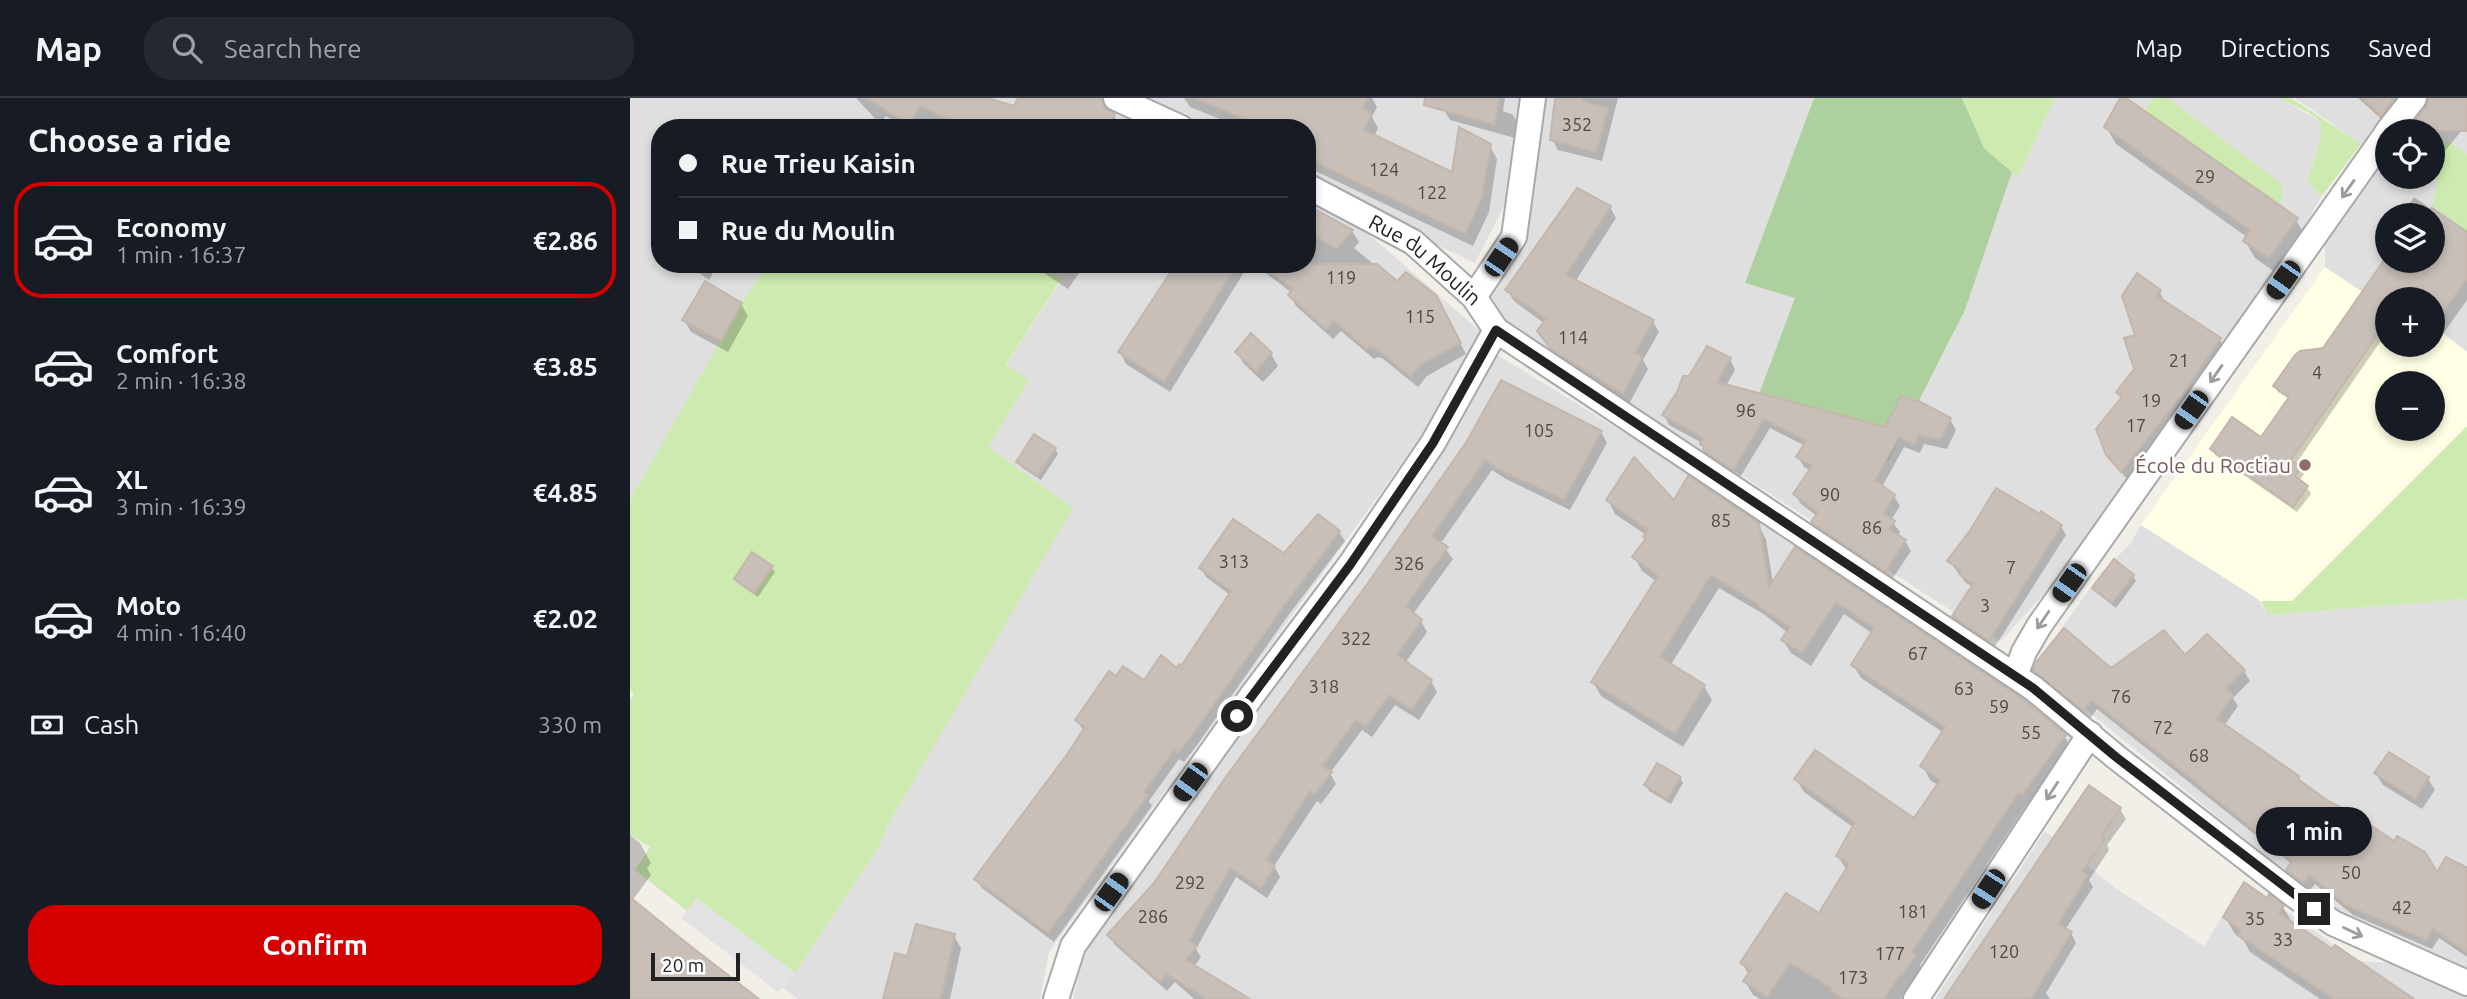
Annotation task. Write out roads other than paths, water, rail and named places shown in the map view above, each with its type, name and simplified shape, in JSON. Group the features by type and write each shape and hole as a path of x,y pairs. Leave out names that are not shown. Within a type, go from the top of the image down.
{"street":[{"path":"1116,98 1162,119"},
{"path":"1474,297 1514,237 1533,98"},
{"path":"2398,119 2414,98"},
{"path":"2015,676 2024,652 2039,626 2375,150"},
{"name":"Rue du Moulin","path":"1316,191 1413,242 1474,297 1496,330 2015,676 2294,895 2333,922 2467,983"},
{"path":"1056,999 1073,946 1245,705 1350,565 1433,443 1496,330"},
{"path":"1916,999 2090,734"}],"place":[{"name":"École du Roctiau","path":"2305,465"}]}
